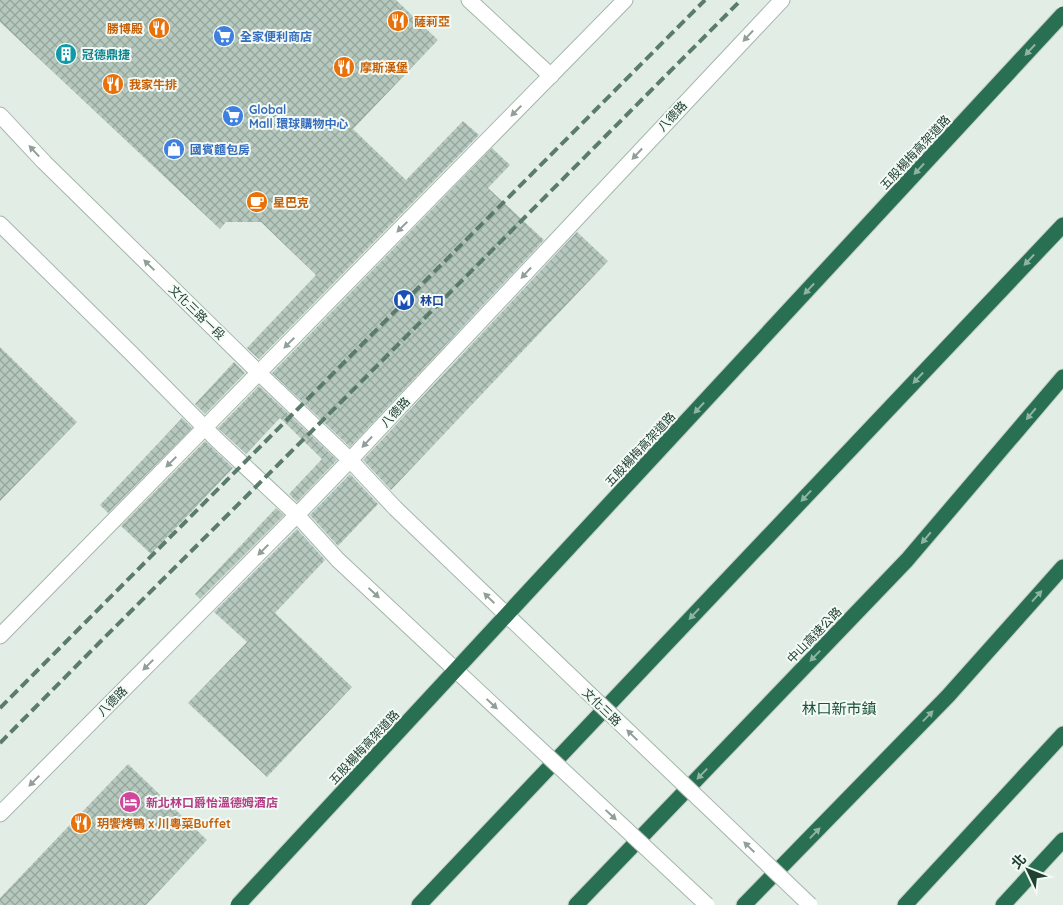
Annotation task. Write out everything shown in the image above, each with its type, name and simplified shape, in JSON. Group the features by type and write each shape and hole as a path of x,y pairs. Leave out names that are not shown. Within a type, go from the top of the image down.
{"highway":[{"name":"五股楊梅高架道路","path":"238,905 1063,14"},
{"path":"419,905 1063,225"},
{"name":"中山高速公路","path":"576,905 907,560 1063,377"},
{"path":"744,905 948,696 1063,566"},
{"path":"905,905 1063,734"},
{"path":"1003,905 1063,840"}],"street":[{"path":"469,0 550,76"},
{"path":"0,636 626,0"},
{"name":"八德路","path":"0,814 350,460 782,0"},
{"name":"文化三路一段","path":"0,115 51,169 350,460 395,508"},
{"path":"0,224 217,440 297,515 338,560 707,905"},
{"name":"文化三路","path":"395,508 810,905"}],"building":[{"name":"Global Mall 環球購物中心","path":"0,0 396,0 438,40 353,129 406,180 463,121 479,135 259,359 247,348 316,275 261,222 226,222 220,229 0,22"},
{"path":"492,148 510,165 488,188 544,240 350,447 272,373"},
{"path":"577,232 608,261 391,490 363,460"},
{"path":"0,347 77,422 0,501"},
{"path":"234,362 245,373 205,414 195,404"},
{"path":"259,386 337,460 297,502 289,494 322,459 280,418 246,454 218,428"},
{"path":"182,418 192,428 108,513 100,505"},
{"path":"205,441 233,468 151,554 121,526"},
{"path":"350,474 378,504 338,546 310,515"},
{"path":"276,508 284,515 200,599 195,594"},
{"path":"297,529 325,560 275,613 352,687 267,777 188,703 247,642 214,612"},
{"name":"新北林口爵怡溫德姆酒店","path":"128,764 207,840 146,905 0,905 0,898"}],"railway":[{"path":"0,708 705,0"},
{"path":"0,743 741,0"}],"place":[{"name":"薩莉亞","path":"398,21"},
{"name":"勝博殿","path":"159,28"},
{"name":"全家便利商店","path":"224,36"},
{"name":"冠德鼎捷","path":"66,54"},
{"name":"摩斯漢堡","path":"344,67"},
{"name":"我家牛排","path":"113,84"},
{"name":"Global Mall 環球購物中心","path":"233,116"},
{"name":"國賓麵包房","path":"174,149"},
{"name":"星巴克","path":"257,202"},
{"name":"林口","path":"404,300"},
{"name":"新北林口爵怡溫德姆酒店","path":"130,802"},
{"name":"玥饗烤鴨 x 川粵菜Buffet","path":"81,823"}],"district":[{"name":"林口新市鎮","path":"839,708"}]}
